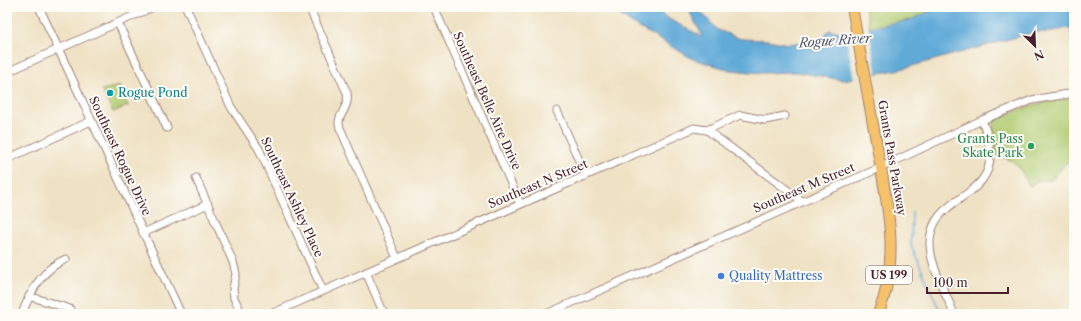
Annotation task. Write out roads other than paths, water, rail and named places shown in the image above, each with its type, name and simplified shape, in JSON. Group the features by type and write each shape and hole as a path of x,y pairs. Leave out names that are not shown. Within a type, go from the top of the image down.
{"highway":[{"name":"Grants Pass Parkway","path":"852,7 889,211 891,255 887,286 878,314"}],"street":[{"name":"Southeast Rogue Drive","path":"39,7 181,314"},
{"path":"7,72 153,7"},
{"name":"Southeast Ashley Place","path":"186,7 231,107 260,149 323,291"},
{"path":"310,7 347,93 347,106 339,119 340,128 397,258"},
{"name":"Southeast Belle Aire Drive","path":"434,7 520,204"},
{"path":"118,23 167,128"},
{"name":"Southeast M Street","path":"546,314 882,167 982,120 1032,100 1074,93"},
{"path":"557,112 586,176"},
{"path":"707,130 740,116 765,120 785,116"},
{"path":"954,314 932,260 930,241 935,223 944,211 978,186 987,171 991,149 982,120"},
{"path":"7,159 91,121"},
{"name":"Southeast N Street","path":"271,314 694,128 707,130"},
{"path":"707,130 802,201"},
{"path":"196,178 233,262 236,274 234,298 242,314"},
{"path":"143,233 208,204"},
{"path":"22,314 29,296 51,267 66,259"},
{"path":"366,272 384,314"},
{"path":"29,296 70,310"}],"water":[{"name":"Rogue River","path":"609,7 651,7 674,22 703,37 687,7 696,7 718,30 741,39 768,40 788,44 825,39 825,35 829,30 843,32 910,20 940,7 1074,7 1074,27 1048,32 1035,32 901,69 843,80 797,72 762,73 730,70 693,59 631,23"}],"waterway":[{"path":"1070,27 1074,46"},
{"path":"912,212 911,245 941,314"}],"place":[{"name":"Rogue Pond","path":"110,93"},
{"name":"Grants Pass Skate Park","path":"1031,146"},
{"name":"Quality Mattress","path":"721,276"}]}
